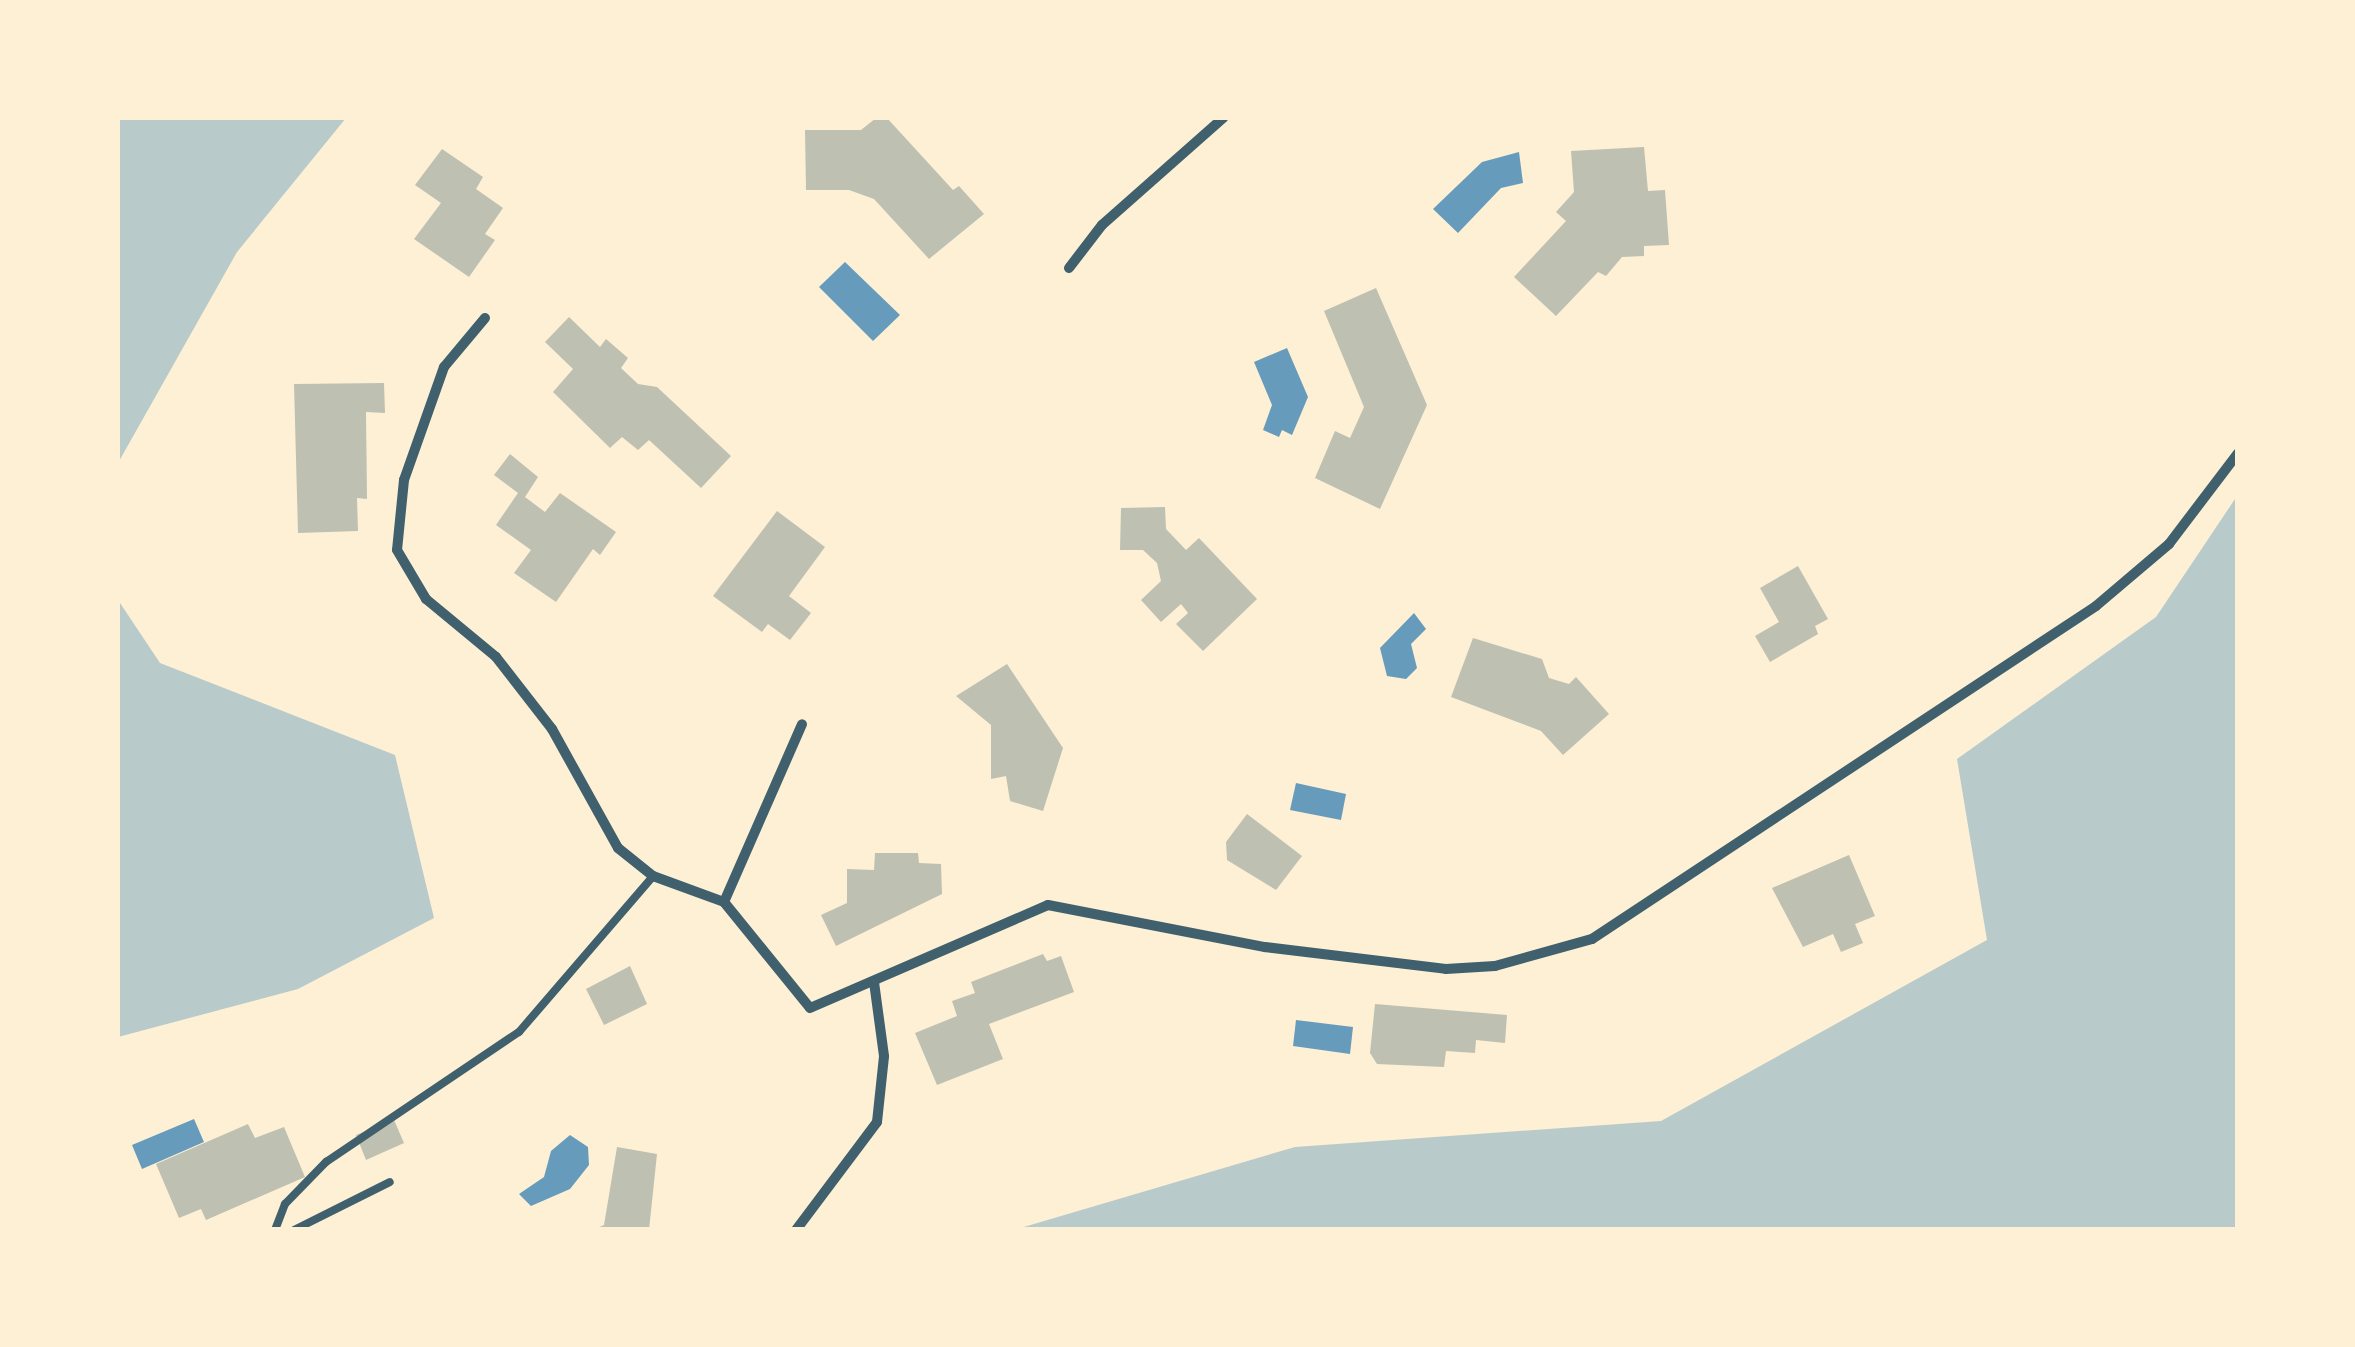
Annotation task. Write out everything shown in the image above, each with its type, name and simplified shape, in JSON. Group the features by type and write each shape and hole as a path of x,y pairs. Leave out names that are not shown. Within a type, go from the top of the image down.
{"street":[{"path":"1070,268 1102,224 1223,118"},
{"path":"484,318 444,368 404,480 397,550 426,599 507,671 552,729 618,848 653,876 724,902 810,1008 1048,905 1265,947 1446,969 1495,966 1592,938 2096,606 2169,544 2238,453"},
{"path":"724,902 802,724"},
{"path":"796,1230 877,1122 884,1056 874,982"}],"lane":[{"path":"275,1230 284,1204 326,1162 518,1032 653,876"},
{"path":"294,1230 390,1182"}],"shaded area":[{"path":"118,118 346,118 237,252 118,463"},
{"path":"2237,496 2237,1229 1017,1229 1295,1147 1661,1121 1987,940 1957,759 2156,617"},
{"path":"118,600 160,663 395,755 434,918 298,989 118,1037"}],"water":[{"path":"1519,152 1523,183 1501,188 1458,233 1433,209 1482,162"},
{"path":"845,262 900,315 873,341 819,287"},
{"path":"1287,348 1308,397 1292,435 1282,430 1279,437 1263,430 1272,405 1254,362"},
{"path":"1414,613 1426,629 1411,644 1417,668 1406,679 1387,676 1380,648"},
{"path":"1296,783 1346,794 1341,820 1290,810"},
{"path":"1296,1020 1353,1027 1350,1054 1293,1046"},
{"path":"194,1119 204,1142 142,1169 132,1145"},
{"path":"570,1135 588,1147 589,1165 570,1189 531,1206 519,1194 544,1177 551,1151"}],"building":[{"path":"876,118 887,118 953,190 959,186 984,214 929,259 874,199 849,190 806,190 805,130 861,130"},
{"path":"1644,147 1648,191 1665,190 1669,245 1644,246 1644,256 1622,257 1606,276 1598,272 1556,316 1514,277 1566,221 1556,212 1574,192 1571,151"},
{"path":"442,149 483,177 476,189 503,208 485,234 495,240 469,277 414,239 441,203 415,185"},
{"path":"1376,288 1427,405 1380,509 1315,478 1335,431 1350,438 1364,407 1324,311"},
{"path":"569,317 600,347 606,339 628,358 621,368 638,384 657,387 731,456 701,488 649,440 638,450 622,437 610,448 553,392 573,369 545,342"},
{"path":"384,383 385,413 366,412 367,499 357,498 358,531 298,533 294,384"},
{"path":"510,454 538,477 525,497 545,512 560,493 616,532 600,555 593,549 556,602 514,573 531,550 496,525 518,493 494,475"},
{"path":"1165,507 1166,529 1186,550 1199,538 1257,599 1203,651 1176,624 1188,613 1181,604 1161,622 1141,600 1161,581 1157,563 1143,550 1120,550 1121,508"},
{"path":"777,511 825,547 789,596 811,613 790,640 768,624 762,632 713,596"},
{"path":"1798,566 1828,619 1815,626 1818,634 1770,662 1755,636 1779,622 1760,588"},
{"path":"1473,638 1542,659 1549,678 1569,684 1576,677 1609,714 1563,755 1541,731 1451,697"},
{"path":"1007,664 1063,748 1043,811 1010,801 1006,776 991,779 991,725 956,696"},
{"path":"1247,814 1302,856 1276,890 1227,860 1226,842"},
{"path":"875,853 918,853 919,863 941,864 942,894 836,946 821,915 847,903 847,869 874,870"},
{"path":"1849,855 1875,916 1855,924 1863,943 1841,952 1833,934 1803,947 1772,888"},
{"path":"1043,954 1047,961 1061,956 1074,992 989,1024 1003,1059 937,1085 915,1033 957,1016 952,1001 975,993 971,982"},
{"path":"630,966 647,1004 604,1025 586,989"},
{"path":"1375,1004 1507,1015 1505,1043 1476,1040 1475,1053 1446,1051 1444,1067 1377,1064 1370,1053"},
{"path":"394,1120 404,1143 366,1160 356,1135"},
{"path":"248,1124 255,1138 284,1127 305,1177 206,1220 201,1209 179,1218 156,1164"},
{"path":"617,1147 657,1154 649,1230 593,1230 604,1225"}]}
